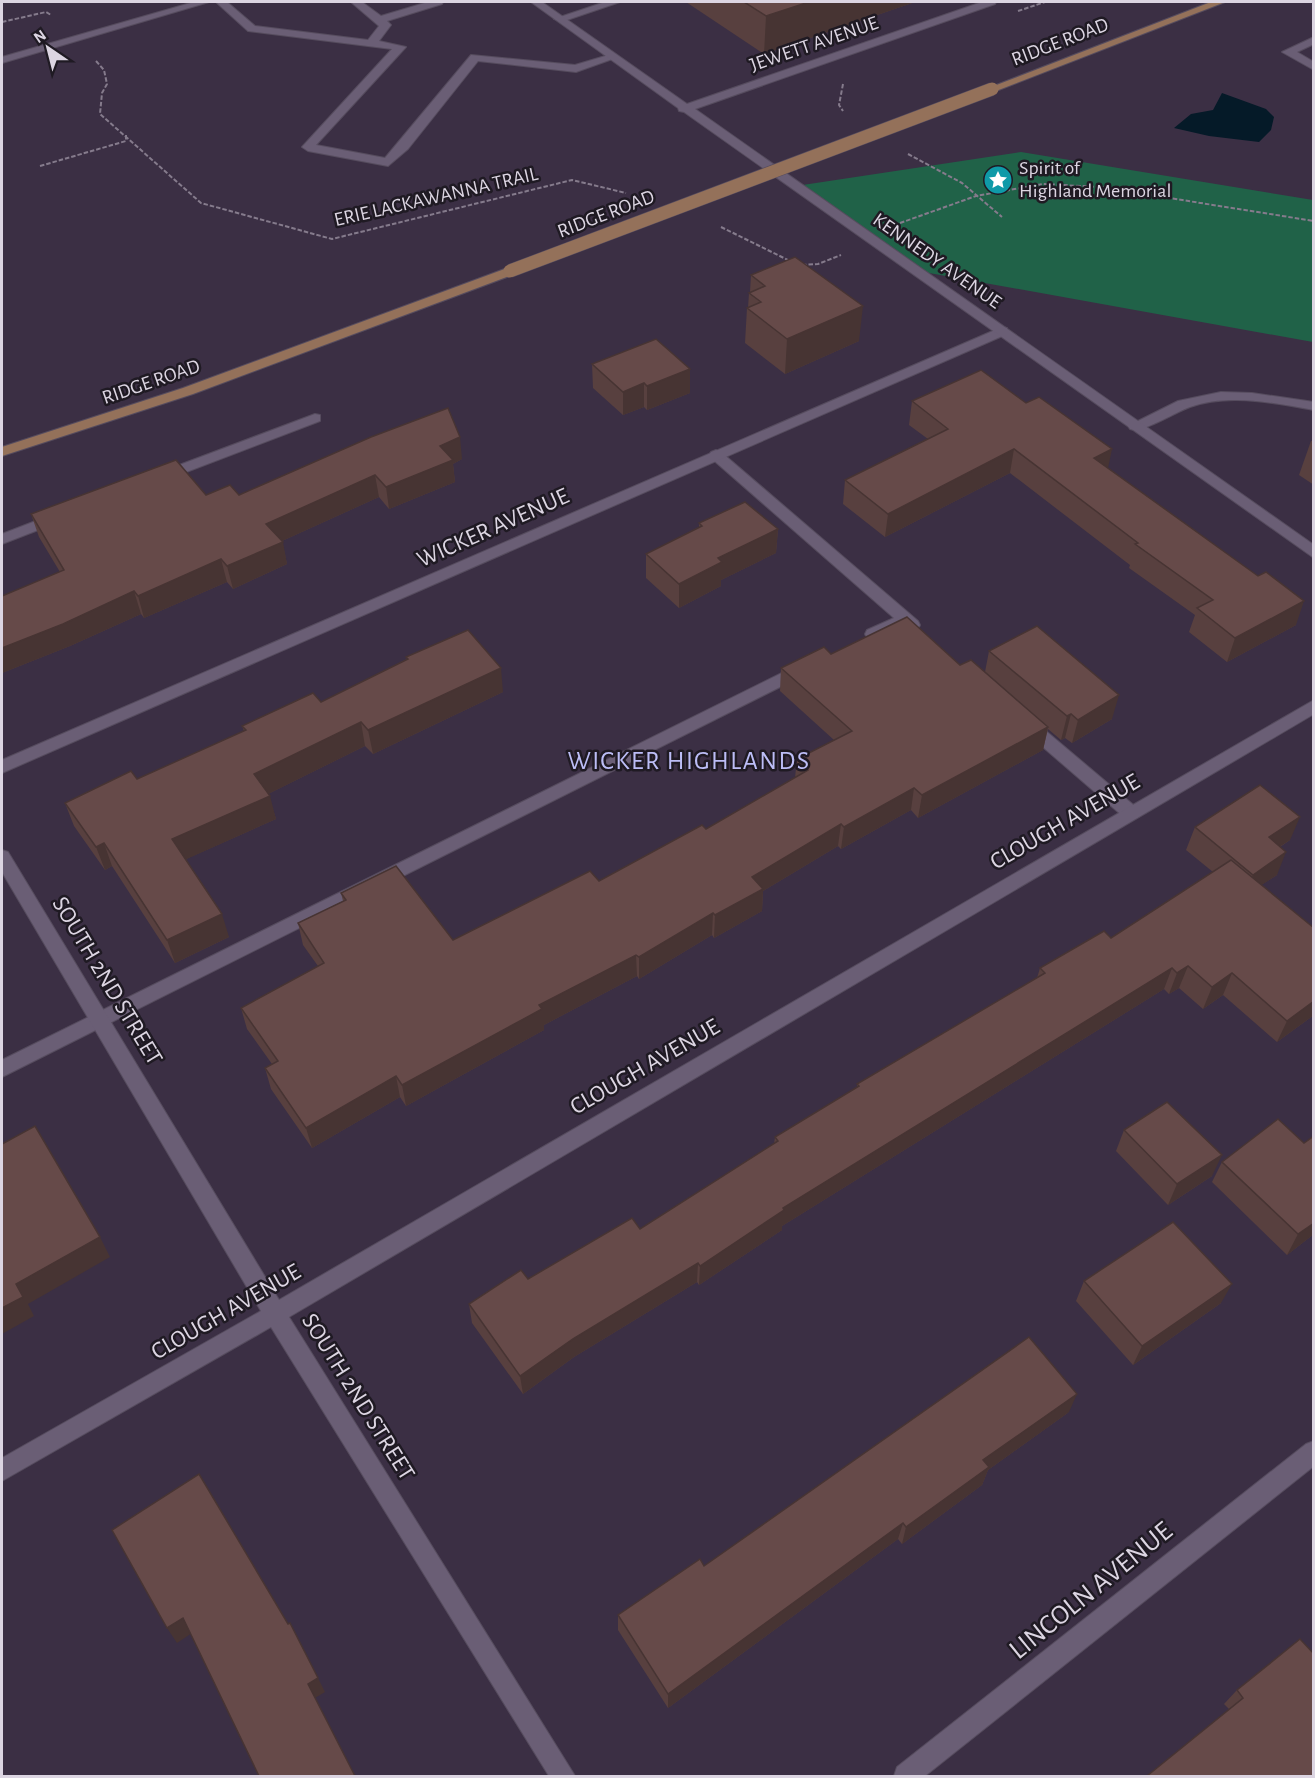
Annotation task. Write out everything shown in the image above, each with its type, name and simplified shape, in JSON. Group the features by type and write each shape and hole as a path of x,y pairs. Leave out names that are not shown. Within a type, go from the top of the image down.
{"main road":[{"name":"RIDGE ROAD","path":"2,452 188,391 1220,2"}],"street":[{"path":"2,60 204,2"},
{"path":"220,2 252,29 400,47 308,147 388,162 404,146 475,57 576,69 612,57"},
{"path":"356,2 386,25 371,44"},
{"path":"379,20 438,2"},
{"name":"KENNEDY AVENUE","path":"536,2 683,109 1002,331 1314,554"},
{"path":"560,19 615,2"},
{"name":"JEWETT AVENUE","path":"683,109 991,2"},
{"path":"1314,40 1288,52 1314,67"},
{"name":"WICKER AVENUE","path":"2,767 1002,331"},
{"path":"1135,426 1190,402 1221,396 1260,397 1314,406"},
{"path":"153,480 315,418"},
{"path":"716,455 923,634"},
{"path":"2,538 77,509"},
{"path":"862,640 904,619"},
{"path":"2,1069 819,661"},
{"name":"CLOUGH AVENUE","path":"2,1470 275,1314 1314,706"},
{"path":"1013,712 1131,813"},
{"name":"SOUTH 2ND STREET","path":"2,857 275,1314 563,1776"},
{"name":"LINCOLN AVENUE","path":"906,1776 1314,1452"}],"path":[{"path":"2,22 46,12 57,18"},
{"name":"ERIE LACKAWANNA TRAIL","path":"90,54 104,70 107,84 102,93 100,114 126,134 201,203 332,239 572,180 627,193"},
{"path":"40,166 126,141 126,134"},
{"path":"893,226 976,196 1043,184 1100,187 1314,221"},
{"path":"714,224 792,262 818,264 841,255"}],"green space":[{"path":"1021,152 1313,200 1313,342 918,271 796,186"}],"water":[{"path":"1222,93 1266,109 1274,117 1271,130 1259,142 1209,136 1174,128 1191,114 1213,110"}],"building":[{"path":"744,2 809,2 766,16"},
{"path":"795,257 863,306 787,339 747,308 761,302 749,293 765,286 751,275"},
{"path":"656,339 690,369 647,386 644,383 623,392 592,364"},
{"path":"981,370 1026,403 1039,397 1112,449 1094,458 1258,576 1266,572 1304,601 1235,638 1197,608 1213,600 1135,544 1138,543 1014,449 888,514 845,480 948,429 912,401"},
{"path":"448,408 460,437 440,446 453,460 386,487 375,475 266,524 283,542 227,566 221,559 138,596 134,591 63,624 2,648 2,596 64,570 31,514 176,460 206,495 230,485 239,495 371,437"},
{"path":"745,502 778,529 718,558 722,562 679,584 646,554 702,526 699,523"},
{"path":"907,617 960,665 971,660 1048,727 922,795 914,788 844,827 841,824 752,877 763,889 715,915 713,913 639,957 636,955 539,1005 542,1009 402,1085 396,1076 306,1128 265,1068 278,1061 241,1008 324,963 298,923 346,900 341,893 396,866 453,940 590,871 599,881 702,825 706,829 808,770 797,759 852,731 781,668 824,647 831,654"},
{"path":"1037,626 1119,695 1078,720 1071,714 1067,716 989,651"},
{"path":"468,630 501,668 368,730 361,722 254,774 270,796 172,839 222,914 167,940 104,843 96,847 65,803 131,771 137,779 246,730 242,726 313,693 321,702 408,659 406,657"},
{"path":"1260,785 1300,817 1269,837 1286,852 1253,875 1195,827"},
{"path":"1231,860 1314,928 1314,1001 1287,1021 1232,973 1212,987 1188,966 1177,973 1172,968 783,1208 784,1210 700,1266 698,1263 573,1339 520,1376 469,1304 521,1270 528,1279 632,1218 640,1229 778,1141 775,1137 859,1086 857,1084 1045,973 1040,968 1104,931 1111,938"},
{"path":"1167,1102 1222,1155 1177,1184 1124,1130"},
{"path":"1278,1119 1304,1143 1314,1136 1314,1223 1298,1234 1222,1162"},
{"path":"35,1126 100,1237 16,1284 23,1297 2,1308 2,1144"},
{"path":"1173,1222 1232,1284 1142,1346 1084,1281"},
{"path":"1029,1337 1077,1394 983,1460 989,1467 906,1527 903,1523 668,1694 618,1615 700,1559 704,1566"},
{"path":"199,1474 288,1624 290,1623 318,1678 308,1684 355,1776 259,1776 183,1618 167,1628 112,1530"},
{"path":"1300,1639 1314,1654 1314,1776 1147,1776 1243,1698 1237,1690"}],"place":[{"name":"Spirit of Highland Memorial","path":"998,180"}],"district":[{"name":"WICKER HIGHLANDS","path":"689,761"}]}
